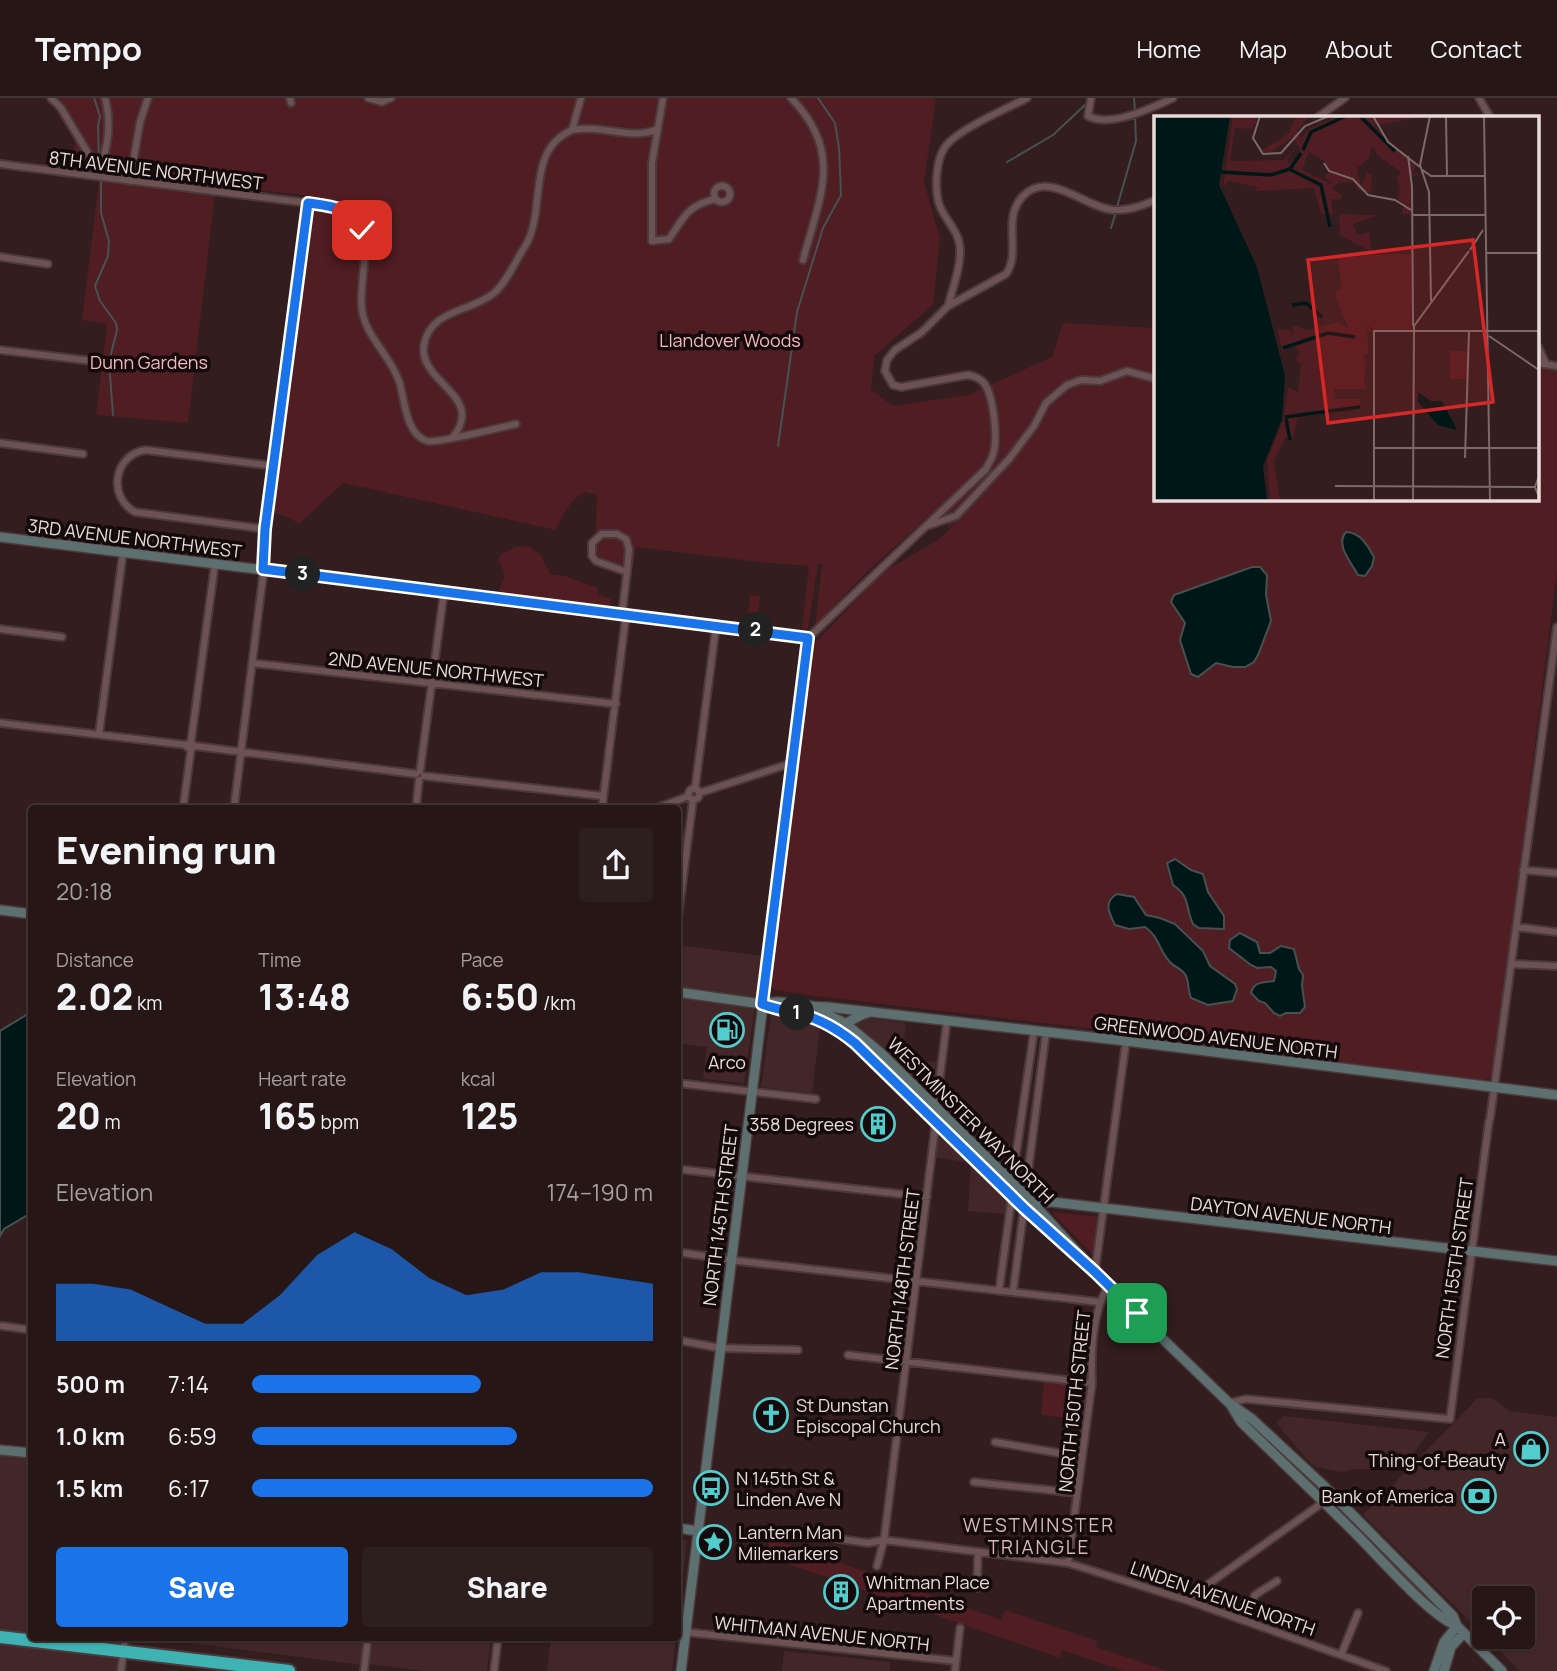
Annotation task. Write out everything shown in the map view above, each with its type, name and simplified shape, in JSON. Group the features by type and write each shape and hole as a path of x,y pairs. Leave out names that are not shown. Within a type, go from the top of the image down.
{"highway":[{"path":"0,1637 28,1639"},
{"path":"62,1641 125,1645 289,1671"}],"street":[{"path":"51,98 61,108 93,160 100,163 107,145 109,123 104,98"},
{"path":"126,181 141,114 148,98"},
{"path":"368,98 379,102 390,98"},
{"path":"572,130 581,98"},
{"path":"663,98 650,183 652,241 669,239 694,205 715,199"},
{"path":"791,98 809,117 818,132 824,161 821,190 803,260"},
{"path":"948,306 961,249 959,238 938,202 940,159 945,147 955,137 1027,98"},
{"path":"1091,98 1088,116 1100,119 1147,110 1173,98"},
{"path":"1319,116 1345,98"},
{"path":"1479,98 1489,116"},
{"path":"453,437 461,423 461,406 427,365 423,349 427,335 438,321 487,297 498,288 531,235 546,155 558,138 572,130 589,128 640,134 658,129"},
{"name":"8TH AVENUE NORTHWEST","path":"0,164 346,210 359,224 365,242 361,299 366,325 397,375 408,416 417,435 434,442 516,424"},
{"path":"808,638 986,469 994,452 996,432 990,394 984,383 968,375 901,387 893,385 885,371 887,360 895,350 922,332 948,306 1006,274 1011,267 1012,257 1011,224 1016,204 1025,193 1035,188 1052,186 1095,206 1115,210 1138,207 1154,201"},
{"path":"234,805 263,569 265,529 308,203"},
{"path":"0,257 48,264"},
{"path":"0,350 93,361"},
{"path":"1542,363 1557,366"},
{"path":"924,527 956,516 1009,459 1034,426 1046,403 1068,385 1081,380 1100,381 1127,371 1154,378"},
{"path":"0,443 83,454"},
{"path":"265,529 135,512 122,500 118,490 120,468 131,454 146,450 274,466"},
{"path":"602,805 616,704 629,549 624,536 613,534 597,537 591,546 593,558 627,572"},
{"name":"3RD AVENUE NORTHWEST","path":"0,537 808,638"},
{"path":"99,734 123,552"},
{"path":"183,805 215,564"},
{"path":"416,805 444,592"},
{"path":"667,805 698,798 716,626"},
{"name":"NORTH 155TH STREET","path":"1229,1403 1246,1399 1450,1419 1557,627"},
{"path":"0,629 62,637"},
{"name":"NORTH 145TH STREET","path":"681,1671 808,638"},
{"name":"2ND AVENUE NORTHWEST","path":"252,663 616,704"},
{"path":"0,723 603,796"},
{"path":"697,791 792,763"},
{"path":"681,889 691,798"},
{"path":"1523,870 1557,873"},
{"path":"0,910 28,914"},
{"path":"1517,927 1557,932"},
{"path":"1512,964 1557,967"},
{"name":"GREENWOOD AVENUE NORTH","path":"681,993 762,1004 838,1026 858,1014 872,1012"},
{"name":"GREENWOOD AVENUE NORTH","path":"762,1004 774,1001 947,1020 1557,1095"},
{"name":"WESTMINSTER WAY NORTH","path":"811,1007 845,1023 873,1045 1012,1182 1027,1202 1108,1286 1229,1403 1241,1422 1328,1498 1453,1616 1460,1630 1502,1671"},
{"path":"936,1107 947,1020"},
{"name":"WESTMINSTER WAY NORTH","path":"829,1025 855,1043 1012,1196 1027,1202"},
{"path":"1012,1182 1034,1031"},
{"path":"1013,1293 1027,1202 1046,1032"},
{"path":"1095,1272 1126,1041"},
{"path":"1030,1057 1043,1059"},
{"path":"681,1083 752,1090 816,1100"},
{"name":"NORTH 148TH STREET","path":"877,1566 884,1541 936,1120"},
{"path":"1018,1135 1033,1137"},
{"path":"681,1169 927,1197"},
{"path":"999,1291 1012,1196"},
{"name":"DAYTON AVENUE NORTH","path":"1027,1202 1052,1202 1557,1261"},
{"path":"681,1253 1099,1302"},
{"name":"NORTH 150TH STREET","path":"1068,1563 1092,1383 1091,1357 1099,1302 1108,1286"},
{"path":"2,1326 28,1329"},
{"path":"681,1341 720,1348 798,1350"},
{"path":"848,1355 1092,1383"},
{"path":"995,1442 1082,1457"},
{"path":"0,1450 28,1453"},
{"path":"974,1482 1077,1493"},
{"path":"1186,1600 1328,1498"},
{"path":"681,1529 698,1531"},
{"name":"LINDEN AVENUE NORTH","path":"798,1533 1068,1563 1186,1600 1386,1671"},
{"path":"977,1588 978,1552"},
{"path":"1244,1620 1255,1595 1277,1581"},
{"path":"1341,1655 1359,1613"},
{"path":"955,1671 960,1628"},
{"path":"1434,1671 1444,1642 1460,1630"},
{"path":"1444,1671 1451,1647 1460,1630"},
{"name":"WHITMAN AVENUE NORTH","path":"685,1632 956,1661"},
{"path":"364,1671 368,1641"},
{"path":"494,1671 498,1641"},
{"path":"121,1671 125,1645"}],"shaded area":[{"path":"1346,532 1359,537 1374,557 1365,576 1358,575 1345,554 1342,542"},
{"path":"1252,567 1260,567 1267,575 1266,595 1271,621 1258,655 1254,662 1245,667 1216,663 1198,677 1191,674 1180,640 1185,623 1171,602 1174,595"},
{"path":"1175,859 1191,870 1203,874 1208,892 1224,916 1224,929 1199,928 1193,924 1183,894 1173,885 1167,863"},
{"path":"1117,894 1134,897 1146,915 1175,924 1203,951 1210,966 1235,984 1237,989 1233,1001 1208,1005 1191,998 1183,971 1166,958 1150,931 1145,927 1129,929 1115,925 1109,912 1109,904"},
{"path":"1240,933 1257,942 1260,953 1270,953 1281,946 1294,949 1303,975 1305,1007 1300,1013 1280,1016 1251,993 1257,984 1274,981 1276,971 1271,967 1257,968 1229,948 1230,940"},
{"path":"681,946 762,956 744,1083 703,1079 707,1047 681,1044"},
{"path":"28,1014 28,1215 4,1229 0,1236 0,1031"},
{"path":"771,1014 806,1021 820,1028 812,1093 761,1087"},
{"path":"856,1017 906,1023 902,1058 936,1062 932,1098 855,1025"},
{"path":"944,1134 1008,1198 1006,1214 968,1211 971,1163 935,1157 937,1140"},
{"path":"1492,1398 1509,1411 1557,1417 1557,1671 1520,1671 1498,1649 1535,1649 1535,1586 1472,1586 1472,1623 1363,1515 1477,1399"},
{"path":"1284,1416 1429,1432 1410,1459 1407,1468 1355,1469 1342,1472 1311,1464 1276,1423"},
{"path":"0,1450 28,1455 28,1641 121,1641 119,1671 0,1671"},
{"path":"681,1539 687,1541 681,1593"},
{"path":"175,1641 366,1641 362,1665"},
{"path":"371,1641 491,1641 487,1671 426,1671 367,1664"},
{"path":"551,1641 676,1641 672,1671 547,1671"},
{"path":"784,1651 890,1662 890,1671 782,1671"}],"green space":[{"name":"Llandover Woods","path":"59,98 933,98 936,101 924,182 940,238 933,305 874,356 871,389 893,406 968,395 1052,357 1063,323 1154,328 1154,500 1540,500 1540,368 1557,371 1557,572 1493,1075 1490,1079 1481,1081 1121,1038 1121,1032 815,996 770,987 811,647 883,572 941,538 958,520 948,529 947,500 870,569 815,626 822,564 818,564 808,629 802,628 809,566 636,547 633,567 612,562 595,552 597,495 585,492 568,508 556,530 343,483 299,524 286,516 271,513 312,196 73,170 75,142 57,113"},
{"name":"Dunn Gardens","path":"99,181 215,195 188,423 96,415 107,324 82,320"},
{"path":"528,546 541,555 550,574 565,576 598,588 597,594 611,599 610,610 498,593 505,575 499,560 501,554 515,547"},
{"path":"750,595 760,596 758,618 748,616"},
{"path":"1054,1212 1101,1217 1094,1256 1054,1215"},
{"path":"1044,1381 1086,1385 1082,1420 1041,1415"},
{"path":"748,1525 771,1538 1001,1620 1005,1610 1097,1641 1096,1647 1167,1671 1123,1671 1062,1650 1060,1658 765,1556 769,1544 747,1528"}],"waterway":[{"path":"94,98 100,116 99,160"},
{"path":"778,446 797,312 823,228 841,195 835,123 818,98"},
{"path":"1134,98 1135,111"},
{"path":"1007,162 1053,135 1087,103"},
{"path":"1117,207 1136,141 1135,117"},
{"path":"101,179 101,213 109,241 108,256 95,286 100,301 116,323 117,330 109,362 113,415"},
{"path":"1111,228 1116,212"}],"place":[{"name":"Arco","path":"727,1030"},
{"name":"358 Degrees","path":"878,1124"},
{"name":"St Dunstan Episcopal Church","path":"771,1415"},
{"name":"A Thing-of-Beauty","path":"1531,1449"},
{"name":"N 145th St & Linden Ave N","path":"711,1488"},
{"name":"Bank of America","path":"1479,1496"},
{"name":"Lantern Man Milemarkers","path":"714,1542"},
{"name":"Whitman Place Apartments","path":"841,1592"}],"district":[{"name":"WESTMINSTER TRIANGLE","path":"1039,1536"}],"route":[{"path":"362,230 346,210 308,203 265,529 263,569 808,638 762,1004 815,1018 855,1043 1056,1239 1137,1313"}]}
